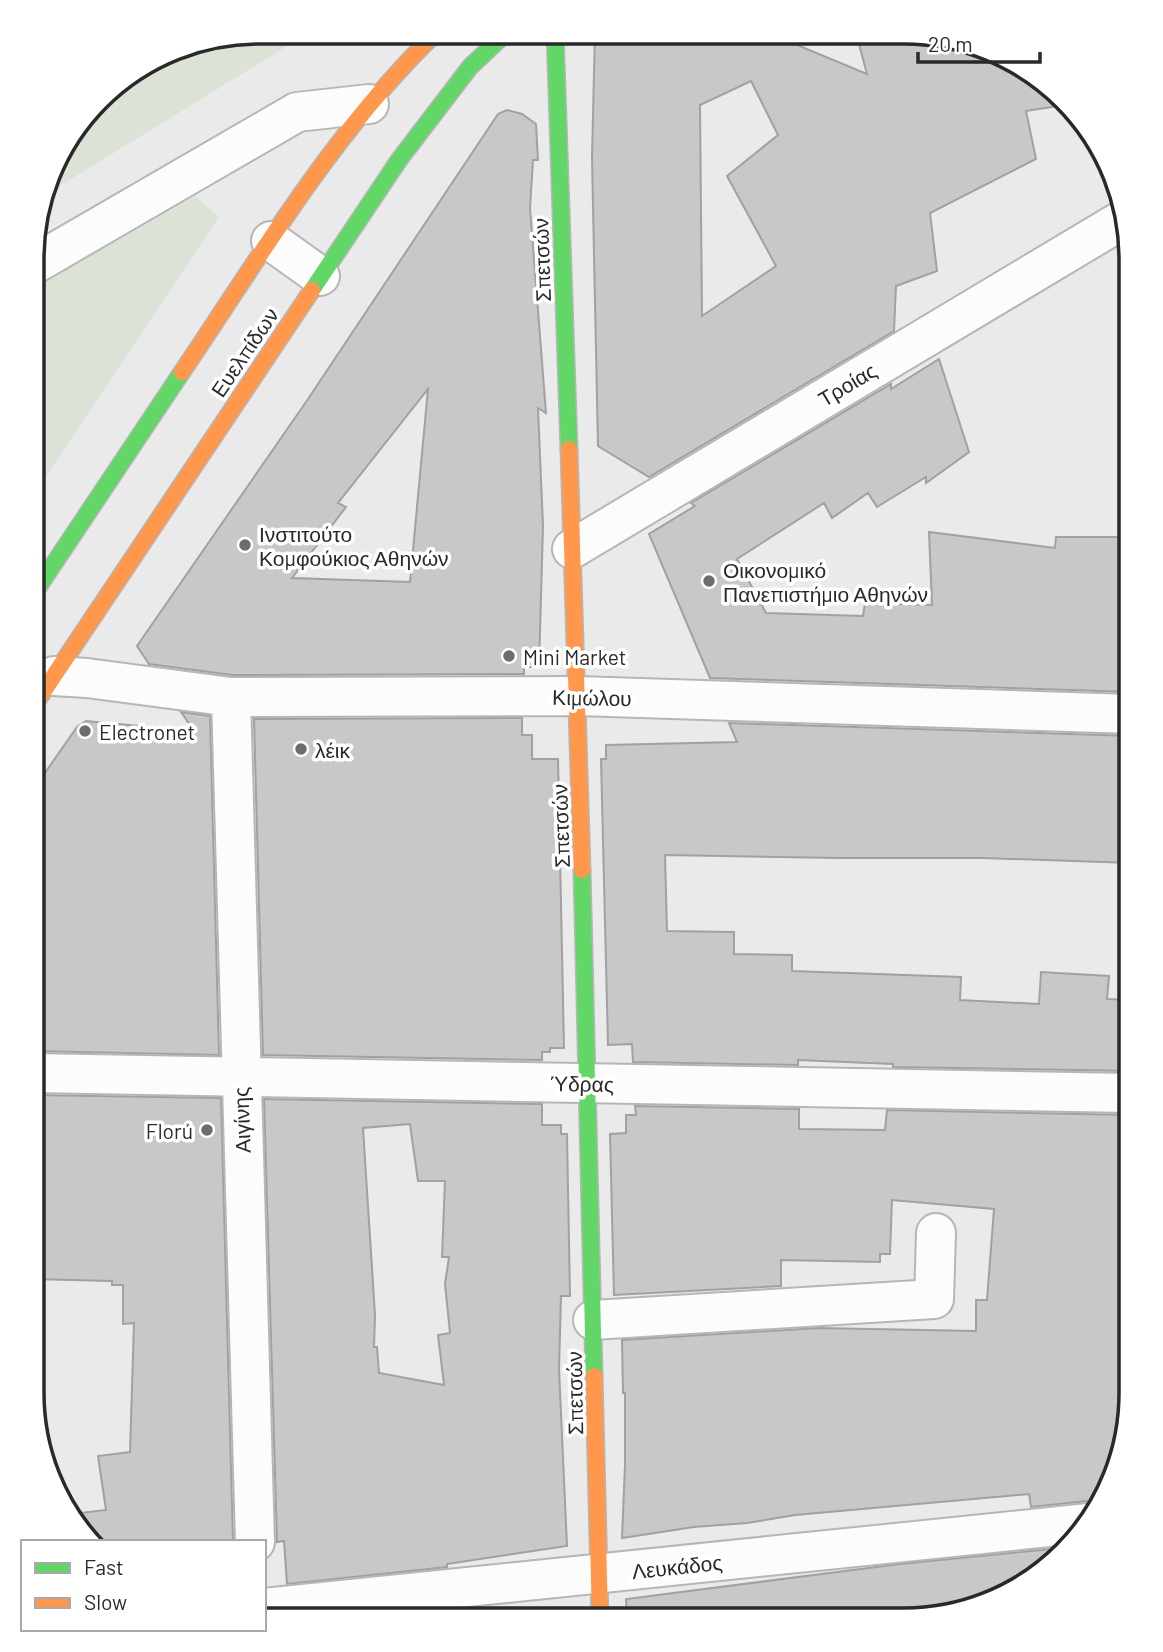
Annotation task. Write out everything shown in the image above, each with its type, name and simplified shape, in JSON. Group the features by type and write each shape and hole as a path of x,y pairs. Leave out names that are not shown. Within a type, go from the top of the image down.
{"street":[{"name":"Ευελπίδων","path":"44,578 271,241 369,104 426,44"},
{"name":"Ευελπίδων","path":"44,691 320,276 436,109 470,67 494,44"},
{"name":"Σπετσών","path":"555,44 578,696 600,1608"},
{"path":"44,259 297,113 369,104"},
{"name":"Τροίας","path":"572,549 1116,224"},
{"path":"271,241 320,276"},
{"name":"Κιμώλου","path":"54,676 231,697 578,696 1119,714"},
{"name":"Αιγίνης","path":"231,697 255,1540"},
{"name":"Ύδρας","path":"44,1073 1119,1093"},
{"path":"593,1320 934,1299 936,1233"},
{"name":"Λευκάδος","path":"266,1608 1073,1526"}],"shaded area":[{"path":"245,44 290,44 56,188 73,151 97,117 128,88 151,73 190,55 217,48"},
{"path":"195,196 219,217 44,480 44,283"}],"building":[{"path":"595,44 794,44 867,74 859,44 932,46 960,51 986,60 1035,88 1055,106 1026,111 1036,159 930,213 937,271 896,286 894,331 649,477 598,446 592,158","holes":["751,81 778,135 727,176 776,266 702,316 700,105"]},
{"path":"507,110 522,114 536,124 538,160 533,160 530,208 546,413 538,408 543,526 539,667 524,667 524,674 232,675 149,664 137,646 306,402 498,114","holes":["428,389 410,582 292,578 346,507 338,503"]},
{"path":"939,359 969,452 926,483 926,477 877,507 868,493 832,518 824,503 737,559 766,613 863,616 865,603 932,605 929,532 1055,548 1056,537 1119,537 1119,692 710,678 649,534 695,506 691,503 891,384 891,389"},
{"path":"181,712 210,716 219,1055 44,1051 44,774 77,727 86,721 194,731"},
{"path":"522,718 522,735 532,735 532,759 558,759 564,1048 550,1048 550,1052 542,1052 542,1060 263,1055 254,719"},
{"path":"729,723 1119,736 1119,863 983,858 665,855 667,931 734,932 734,954 792,955 792,971 961,977 960,1000 1039,1004 1041,972 1109,976 1107,999 1119,1000 1119,1071 893,1067 893,1064 798,1060 798,1065 633,1062 632,1044 608,1045 601,759 606,759 606,745 737,742"},
{"path":"44,1095 221,1098 233,1540 102,1540 80,1513 106,1510 98,1456 130,1452 134,1323 123,1324 123,1285 112,1285 112,1281 44,1279"},
{"path":"264,1099 542,1104 542,1125 561,1125 561,1134 567,1134 570,1296 561,1296 559,1369 567,1546 447,1564 447,1567 287,1584 284,1541 277,1542","holes":["410,1124 418,1181 445,1181 442,1257 449,1257 445,1284 450,1333 438,1335 444,1385 379,1373 377,1347 374,1347 375,1315 363,1128"]},
{"path":"635,1106 799,1109 799,1129 885,1130 887,1110 1119,1115 1119,1407 1108,1462 1089,1501 1031,1507 1029,1494 795,1515 622,1538 625,1393 622,1340 818,1328 976,1331 976,1300 987,1300 994,1209 892,1200 890,1254 880,1254 880,1262 781,1260 781,1286 614,1295 610,1134 626,1133 626,1115 636,1115"},
{"path":"1052,1549 1024,1572 999,1586 973,1597 932,1606 626,1608 626,1599 900,1564"}],"traffic: fast":[{"path":"312,290 399,160 470,67 494,44"},
{"path":"555,44 569,449"},
{"path":"44,579 182,372"},
{"path":"582,870 594,1376"}],"traffic: slow":[{"path":"182,372 300,195 365,110 425,44"},
{"path":"44,691 312,290"},
{"path":"569,449 582,870"},
{"path":"594,1376 600,1608"}],"place":[{"name":"Ινστιτούτο Κομφούκιος Αθηνών","path":"245,545"},
{"name":"Οικονομικό Πανεπιστήμιο Αθηνών","path":"709,581"},
{"name":"Mini Market","path":"509,656"},
{"name":"Electronet","path":"85,731"},
{"name":"λέικ","path":"301,749"},
{"name":"Florú","path":"207,1130"}]}
